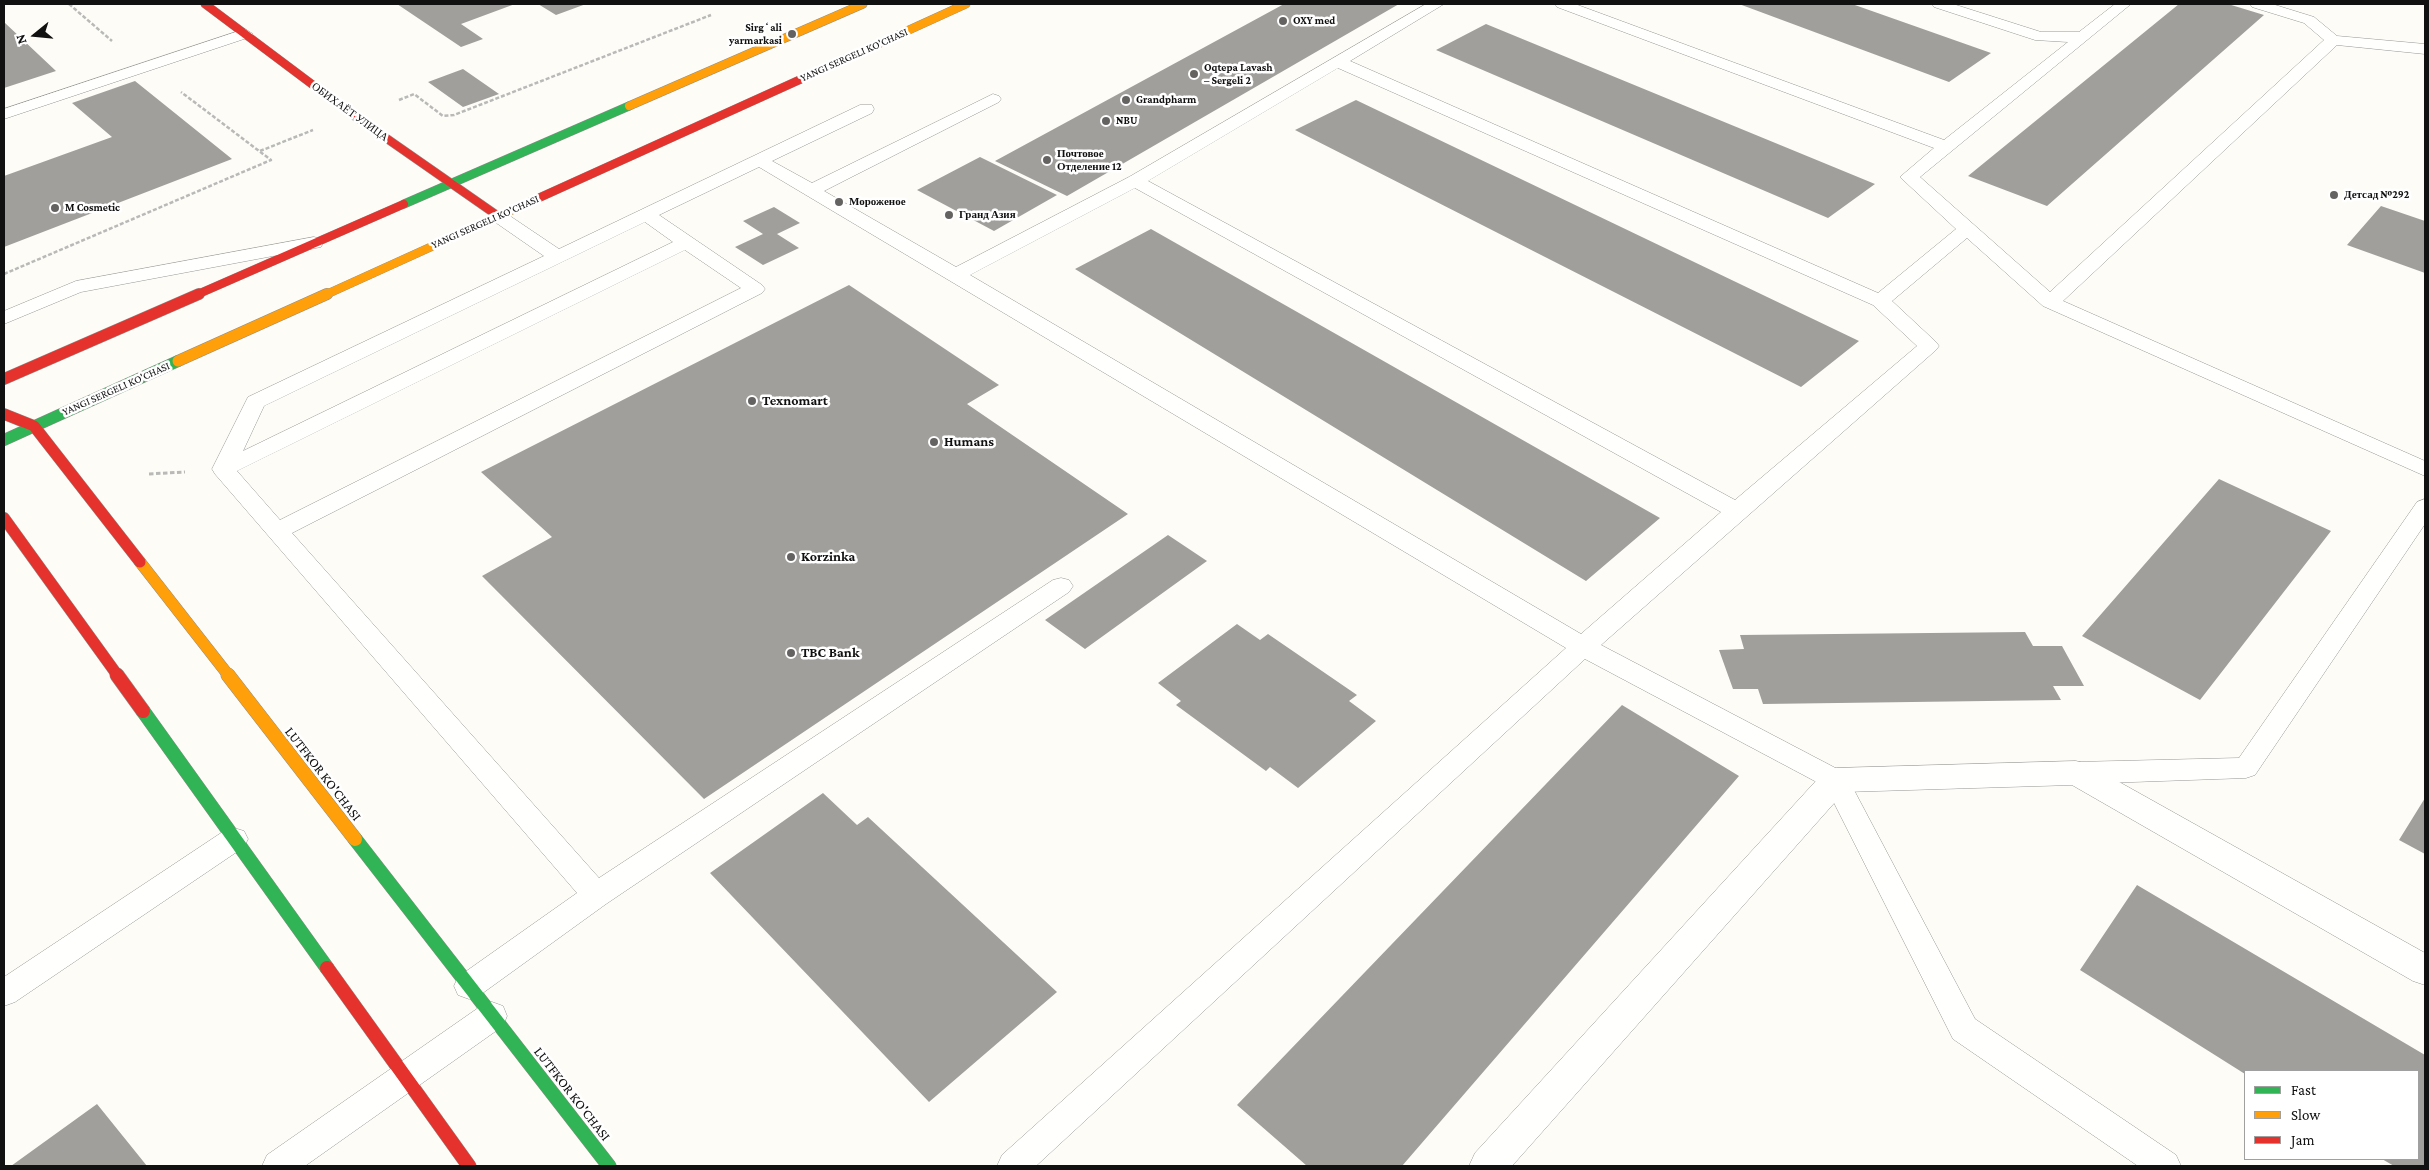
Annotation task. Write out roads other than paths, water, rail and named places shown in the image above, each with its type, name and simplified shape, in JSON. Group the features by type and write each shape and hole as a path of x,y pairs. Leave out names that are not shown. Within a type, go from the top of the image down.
{"main road":[{"name":"ОБИХАЁТ УЛИЦА","path":"205,4 353,115 498,216"},
{"path":"4,379 863,4"},
{"name":"YANGI SERGELI KO'CHASI","path":"4,440 966,4"},
{"path":"4,414 34,426"},
{"name":"LUTFKOR KO'CHASI","path":"34,426 609,1166"},
{"path":"4,518 469,1166"}],"street":[{"path":"1488,1166 1836,780 2076,773 2425,970"}],"lane":[{"path":"956,275 1135,181 1436,4"},
{"path":"1562,4 1947,147"},
{"path":"1939,4 2040,37 2083,37"},
{"path":"2124,4 1909,177 2050,302 2425,469"},
{"path":"2257,4 2309,20 2333,40 2425,49"},
{"path":"4,114 245,34"},
{"path":"2050,302 2333,40"},
{"path":"1013,1166 1583,647 1737,511 1929,346 1880,301 1338,62"},
{"path":"812,190 993,99"},
{"path":"224,469 255,402 866,109"},
{"path":"759,160 1583,647 1836,780 1964,1029 2165,1166"},
{"path":"1135,181 1737,511"},
{"path":"277,531 755,288 646,215"},
{"path":"498,216 558,257"},
{"path":"1880,301 1966,229"},
{"path":"4,318 76,287 321,242"},
{"path":"224,469 687,242"},
{"path":"224,469 596,896"},
{"path":"2076,773 2246,768 2425,507"},
{"path":"469,986 596,896 1061,586"},
{"path":"4,993 234,839"},
{"path":"278,1166 492,1016"}],"place":[{"name":"OXY med","path":"1283,21"},
{"name":"Sirgʻali yarmarkasi","path":"792,34"},
{"name":"Oqtepa Lavash – Sergeli 2","path":"1194,74"},
{"name":"Grandpharm","path":"1126,100"},
{"name":"NBU","path":"1106,121"},
{"name":"Почтовое Отделение 12","path":"1047,160"},
{"name":"Детсад №292","path":"2334,195"},
{"name":"Мороженое","path":"839,202"},
{"name":"M Cosmetic","path":"55,208"},
{"name":"Гранд Азия","path":"949,215"},
{"name":"Texnomart","path":"752,401"},
{"name":"Humans","path":"934,442"},
{"name":"Korzinka","path":"791,557"},
{"name":"TBC Bank","path":"791,653"}]}
